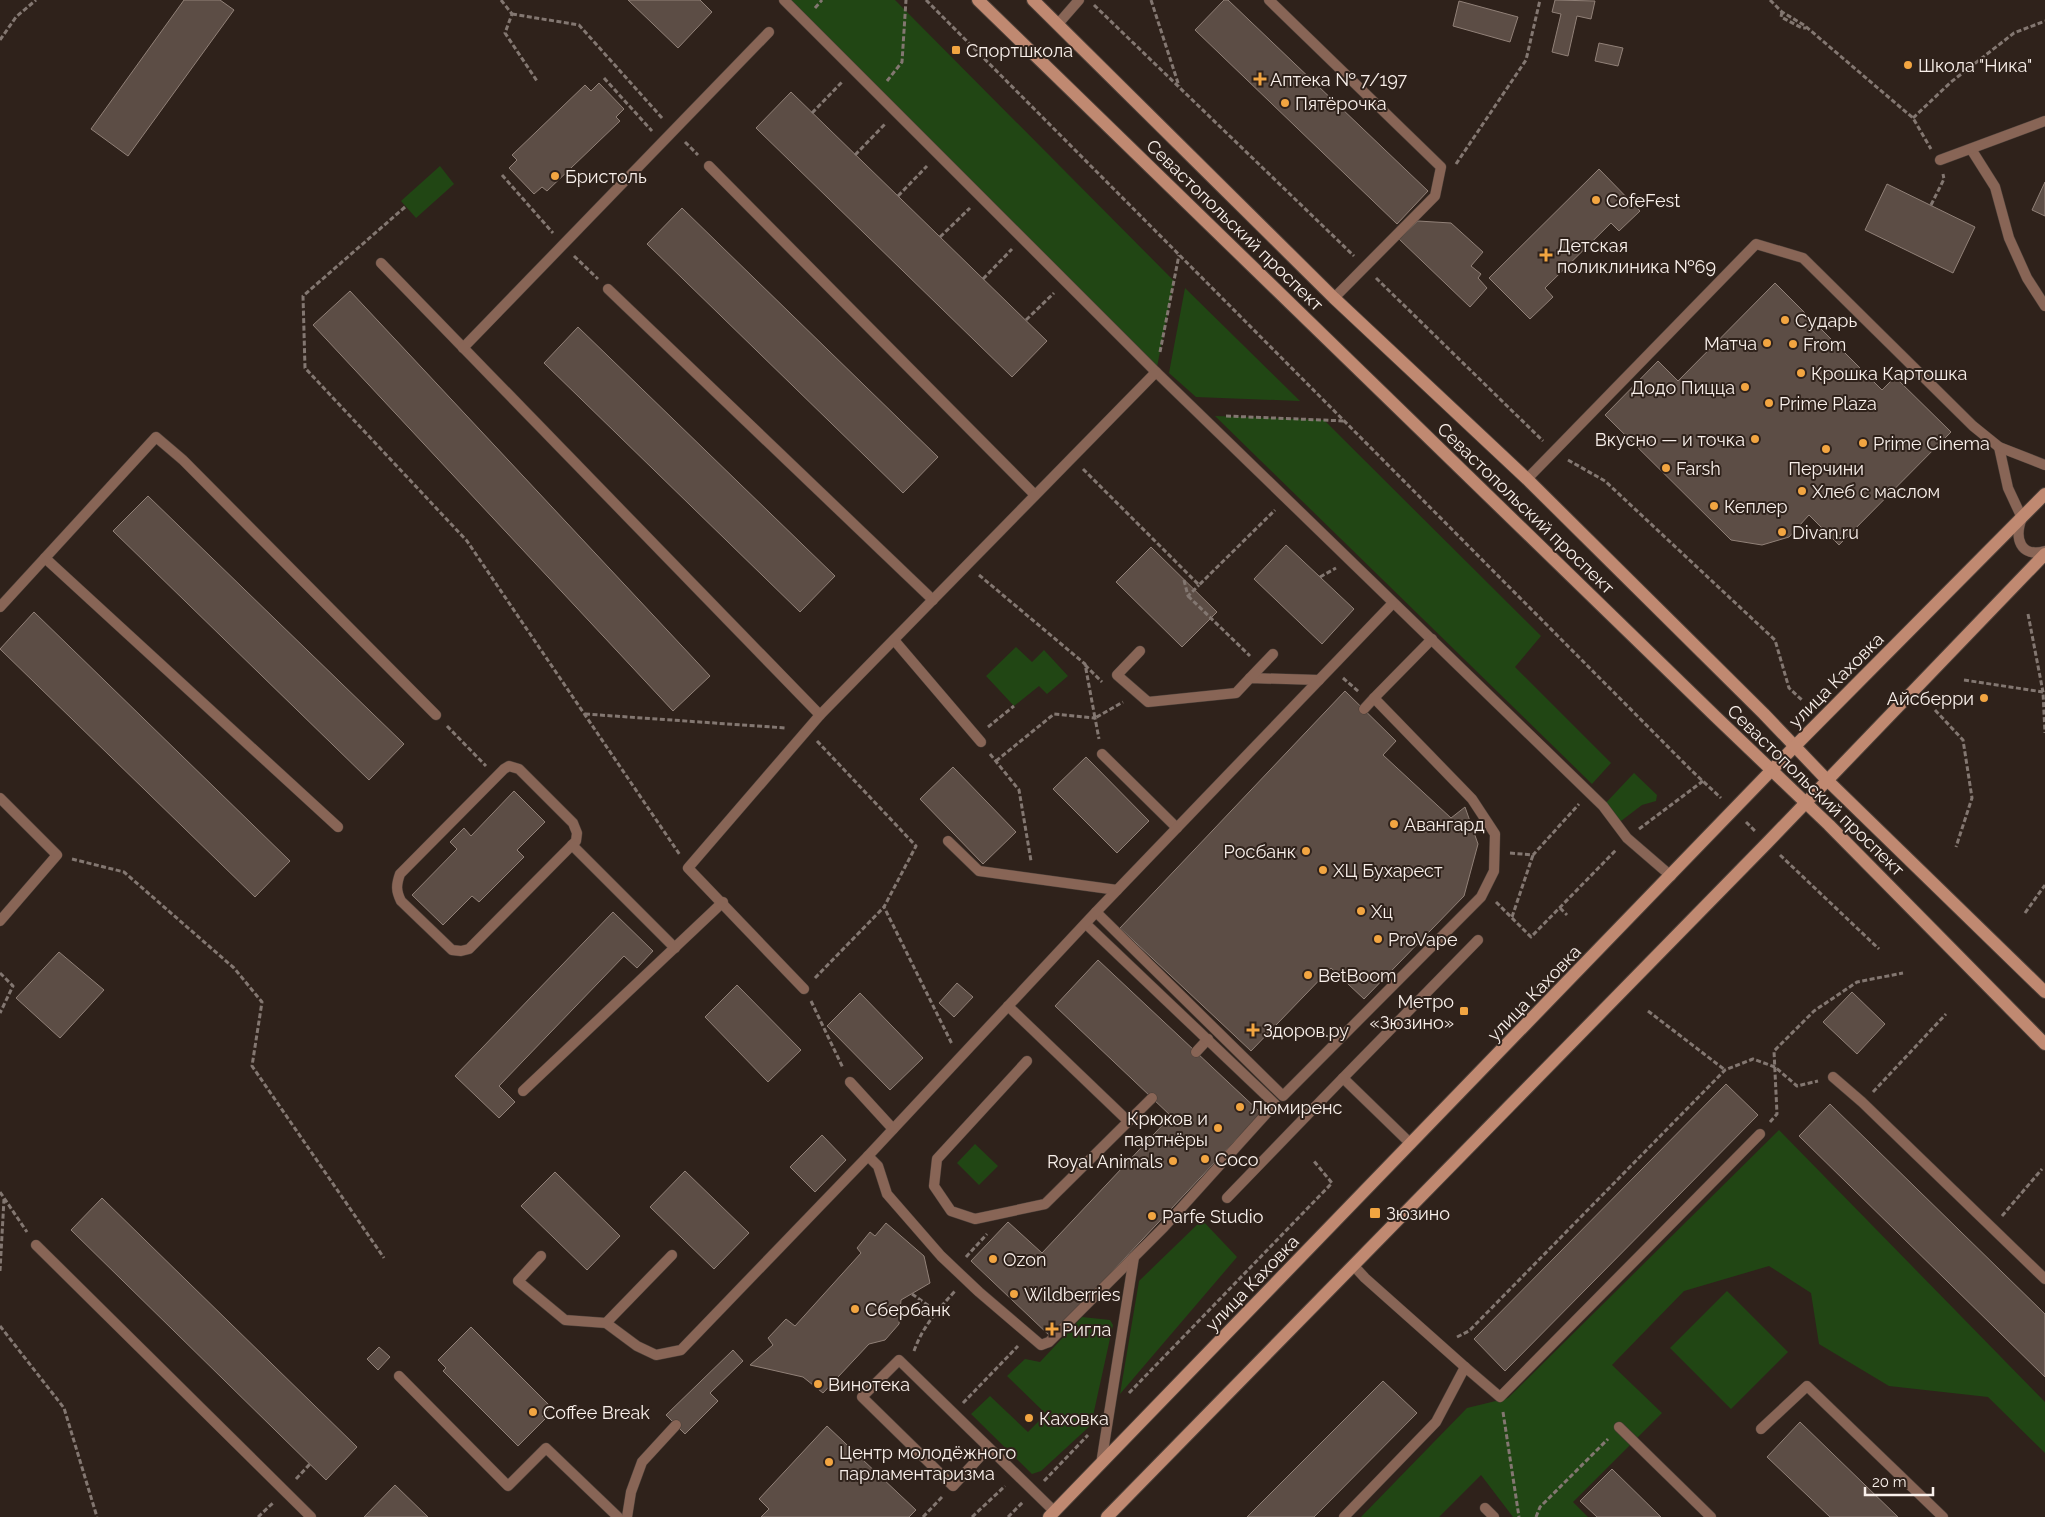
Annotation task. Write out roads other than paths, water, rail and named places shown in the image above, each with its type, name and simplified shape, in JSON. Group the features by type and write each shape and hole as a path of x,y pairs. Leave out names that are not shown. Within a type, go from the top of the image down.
{"main road":[{"name":"Севастопольский проспект","path":"978,0 1773,771 2045,1044"},
{"name":"Севастопольский проспект","path":"1033,0 1334,298 1526,479 1764,714 1826,779 2045,992"},
{"name":"улица Каховка","path":"1052,1514 1773,771 1794,747 2045,494"},
{"path":"1107,1517 1767,843 1804,802 2045,552"}],"lane":[{"path":"784,0 1156,372 1606,809 1627,838 1671,876"},
{"path":"1058,24 1079,0"},
{"path":"1269,0 1441,167 1435,196 1334,298"},
{"path":"463,348 769,32"},
{"path":"1940,160 2045,121"},
{"path":"1971,149 1995,187 2009,238 2027,278 2045,306"},
{"path":"709,166 1036,496"},
{"path":"1526,479 1756,244 1803,258 1973,426 1999,447 2045,465"},
{"path":"381,263 820,715"},
{"path":"608,289 934,600"},
{"path":"804,989 723,902 688,868 820,715 1156,372"},
{"path":"0,607 156,437 183,460 436,715"},
{"path":"1999,447 2008,488 2022,518 2017,532 2018,540 2028,551 2036,553 2045,552"},
{"path":"45,558 338,827"},
{"path":"541,1256 518,1280 565,1320 606,1322 637,1346 656,1355 682,1350 868,1156 1096,912 1394,602"},
{"path":"1364,709 1432,639"},
{"path":"894,640 979,739"},
{"path":"1140,651 1117,674 1148,702 1236,693 1273,654"},
{"path":"1250,678 1319,680"},
{"path":"1096,912 1283,1096 1481,897 1494,871 1495,834 1472,800 1374,698"},
{"path":"1102,754 1177,828"},
{"path":"509,766 518,769 573,823 577,833 576,841 572,845 469,949 461,951 452,950 444,944 401,901 397,893 400,874 509,766"},
{"path":"0,798 57,855 0,921"},
{"path":"948,841 979,871 1117,890"},
{"path":"572,845 675,948"},
{"path":"523,1091 723,902"},
{"path":"868,1156 878,1166 887,1194 941,1256 1041,1345 1049,1342 1170,1219 1275,1104 1086,924"},
{"path":"1227,1198 1478,940"},
{"path":"1008,1006 1128,1121"},
{"path":"1196,1052 1208,1039"},
{"path":"1027,1061 937,1159 934,1186 951,1211 975,1219 1045,1204 1152,1098"},
{"path":"1833,1077 1862,1102 2045,1279"},
{"path":"1344,1078 1411,1144"},
{"path":"850,1082 893,1129"},
{"path":"1353,1265 1440,1346 1500,1397 1760,1134"},
{"path":"36,1244 311,1517"},
{"path":"606,1322 672,1255"},
{"path":"1101,1464 1134,1257"},
{"path":"988,1448 953,1486 862,1397 899,1360 1034,1491 1052,1514"},
{"path":"1344,1517 1436,1422 1465,1367"},
{"path":"399,1376 508,1486 546,1448 618,1517"},
{"path":"1761,1429 1807,1386 1943,1517"},
{"path":"627,1517 631,1492 642,1462 676,1425"},
{"path":"1619,1427 1711,1517"},
{"path":"1485,1508 1494,1517"}],"place":[{"name":"Спортшкола","path":"956,50"},
{"name":"Школа \"Ника\"","path":"1908,65"},
{"name":"Аптека № 7/197","path":"1260,79"},
{"name":"Пятёрочка","path":"1285,103"},
{"name":"Бристоль","path":"555,176"},
{"name":"CofeFest","path":"1596,200"},
{"name":"Детская поликлиника №69","path":"1546,255"},
{"name":"Сударь","path":"1785,320"},
{"name":"Матча","path":"1767,343"},
{"name":"From","path":"1793,344"},
{"name":"Крошка Картошка","path":"1801,373"},
{"name":"Додо Пицца","path":"1745,387"},
{"name":"Prime Plaza","path":"1769,403"},
{"name":"Вкусно — и точка","path":"1755,439"},
{"name":"Prime Cinema","path":"1863,443"},
{"name":"Перчини","path":"1826,449"},
{"name":"Farsh","path":"1666,468"},
{"name":"Хлеб с маслом","path":"1802,491"},
{"name":"Кеплер","path":"1714,506"},
{"name":"Divan.ru","path":"1782,532"},
{"name":"Айсберри","path":"1984,698"},
{"name":"Авангард","path":"1394,824"},
{"name":"Росбанк","path":"1306,851"},
{"name":"ХЦ Бухарест","path":"1323,870"},
{"name":"Хц","path":"1361,911"},
{"name":"ProVape","path":"1378,939"},
{"name":"BetBoom","path":"1308,975"},
{"name":"Метро «Зюзино»","path":"1464,1011"},
{"name":"Здоров.ру","path":"1253,1030"},
{"name":"Люмиренс","path":"1240,1107"},
{"name":"Крюков и партнёры","path":"1218,1128"},
{"name":"Coco","path":"1205,1159"},
{"name":"Royal Animals","path":"1173,1161"},
{"name":"Зюзино","path":"1375,1213"},
{"name":"Parfe Studio","path":"1152,1216"},
{"name":"Ozon","path":"993,1259"},
{"name":"Wildberries","path":"1014,1294"},
{"name":"Сбербанк","path":"855,1309"},
{"name":"Ригла","path":"1052,1329"},
{"name":"Винотека","path":"818,1384"},
{"name":"Coffee Break","path":"533,1412"},
{"name":"Каховка","path":"1029,1418"},
{"name":"Центр молодёжного парламентаризма","path":"829,1462"}]}
